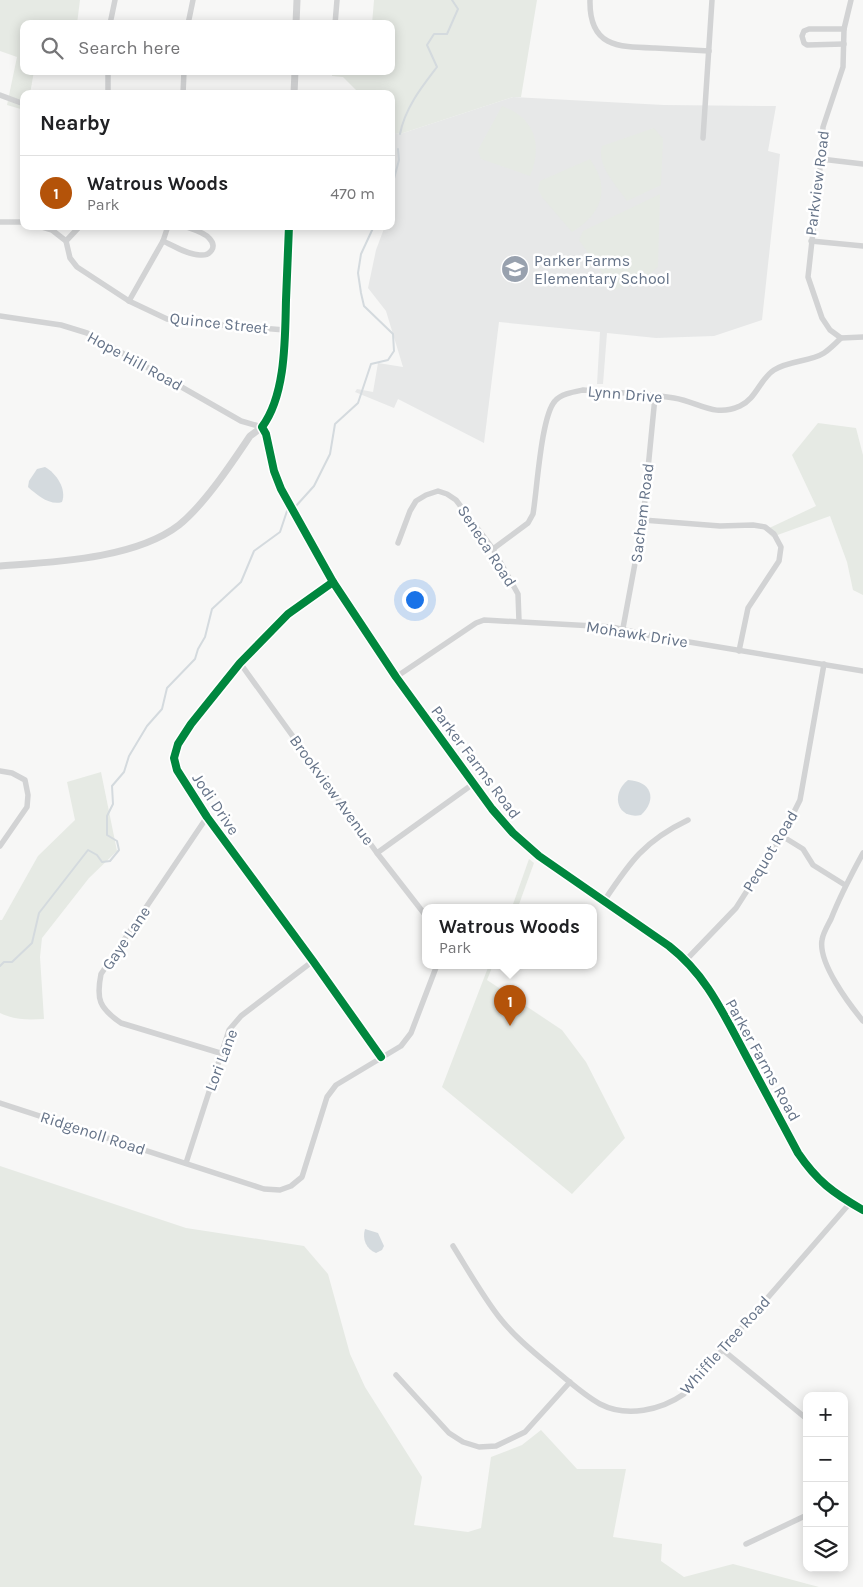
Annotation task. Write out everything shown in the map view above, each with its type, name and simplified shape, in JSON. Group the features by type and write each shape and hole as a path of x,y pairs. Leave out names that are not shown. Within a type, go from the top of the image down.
{"street":[{"path":"111,20 115,0"},
{"path":"189,20 192,0"},
{"path":"296,20 298,0"},
{"path":"335,20 337,0"},
{"path":"590,0 590,14 593,25 610,44 629,47 709,50"},
{"path":"703,138 712,0"},
{"name":"Parkview Road","path":"841,338 830,330 822,318 808,278 823,127 843,67 844,29 851,0"},
{"path":"844,29 809,29 804,31 802,36 804,43 807,45 844,44"},
{"path":"108,75 108,90"},
{"path":"183,90 184,75"},
{"path":"294,75 294,90"},
{"path":"0,95 20,102"},
{"path":"821,159 863,164"},
{"path":"0,222 20,222"},
{"path":"52,230 66,241 76,230"},
{"path":"129,300 163,241 167,230"},
{"path":"163,241 197,256 210,253 212,243 209,237 193,230"},
{"path":"0,566 90,557 130,548 156,539 181,523 197,507 250,436 262,427 270,416 278,386 285,330 289,230"},
{"name":"Quince Street","path":"66,241 70,258 77,267 129,300 167,319 285,330"},
{"path":"811,241 863,246"},
{"name":"Hope Hill Road","path":"0,316 66,326 87,333 241,420 262,427"},
{"path":"841,338 863,337"},
{"name":"Lynn Drive","path":"493,550 528,523 533,514 545,421 554,402 572,392 583,390 675,398 713,411 727,410 741,406 750,400 762,382 773,371 792,362 823,354 841,338"},
{"name":"Sachem Road","path":"623,628 643,520 655,396"},
{"name":"Parker Farms Road","path":"262,427 266,434 274,471 281,488 333,582 396,677 472,784 497,815 524,843 686,960 707,986 798,1153 822,1184 863,1210"},
{"name":"Seneca Road","path":"398,543 410,511 416,501 438,491 447,494 456,500 493,550 518,594 519,621"},
{"path":"643,520 720,526 753,525 765,527 774,534 781,547 780,560 748,608 739,651"},
{"name":"Jodi Drive","path":"333,582 288,614 240,663 187,731 178,744 174,758 178,770 207,817 382,1057"},
{"name":"Mohawk Drive","path":"396,677 476,622 484,620 623,628 739,651 863,671"},
{"name":"Brookview Avenue","path":"240,663 422,911"},
{"name":"Pequot Road","path":"686,960 736,908 782,836 800,800 824,664"},
{"path":"0,771 12,773 25,780 28,795 27,808 0,846"},
{"path":"378,853 472,784"},
{"name":"Gaye Lane","path":"207,817 101,974 98,990 100,1002 110,1015 121,1022 220,1053"},
{"path":"604,901 628,866 649,843 669,829 688,820"},
{"path":"782,836 803,849 813,865 845,885"},
{"path":"863,853 845,885 821,941 830,973 847,1002 863,1021"},
{"name":"Lori Lane","path":"186,1163 229,1030 241,1016 313,961"},
{"path":"186,1163 264,1189 280,1190 290,1186 302,1177 327,1097 336,1085 401,1046 411,1033 435,969"},
{"name":"Ridgenoll Road","path":"0,1103 186,1163"},
{"name":"Whiffle Tree Road","path":"453,1246 499,1318 527,1347 601,1404 625,1410 640,1411 665,1405 684,1394 850,1203"},
{"path":"723,1350 803,1416"},
{"path":"396,1375 449,1433 462,1442 478,1447 496,1446 525,1432 570,1382"},
{"path":"746,1544 803,1516"}],"shaded area":[{"path":"0,0 80,0 78,20 20,20 20,75 33,75 31,90 20,90 20,109 7,105 17,57 0,51"},
{"path":"374,0 537,0 521,97 513,97 400,134 395,133 395,90 356,90 343,77 332,76 395,75 395,20 372,20"},
{"name":"Parker Farms Elementary School","path":"513,97 664,105 776,106 768,151 780,154 762,320 714,336 656,338 607,333 603,384 597,384 600,332 499,322 484,443 398,399 394,408 355,392 357,389 373,392 378,363 403,367 386,311 368,288 376,250 384,230 395,230 395,133 400,134"},
{"path":"502,106 522,118 529,125 533,134 536,143 536,154 530,176 481,159 478,150"},
{"path":"654,128 663,139 661,185 627,201 605,168 601,153 602,146"},
{"path":"590,159 598,174 601,185 600,202 592,216 572,232 542,197 538,189 540,181"},
{"path":"660,194 658,267 643,280 614,290 579,240 583,231"},
{"path":"818,423 856,428 863,455 863,595 853,590 847,562 830,516 772,537 765,530 816,506 792,455"},
{"path":"45,467 60,482 63,492 62,502 48,501 28,487 29,481 37,469"},
{"path":"101,772 117,851 89,878 42,938 40,957 44,1019 22,1019 0,1013 0,920 2,920 38,856 75,820 67,782"},
{"path":"628,780 642,784 647,787 649,792 649,803 641,815 633,816 626,814 619,805 619,792"},
{"path":"529,859 534,863 519,904 513,904"},
{"path":"487,969 491,969 487,980 562,1030 586,1062 625,1138 572,1194 442,1087"},
{"path":"0,1166 186,1228 304,1246 328,1274 350,1354 365,1387 422,1477 414,1525 468,1532 481,1528 491,1457 522,1445 541,1430 577,1469 626,1469 613,1537 662,1544 661,1561 684,1577 733,1564 819,1587 0,1587"},
{"path":"365,1229 378,1233 384,1246 382,1250 376,1253 367,1246 364,1236"}],"waterway":[{"path":"400,134 410,107 437,67 427,45 434,34 447,34 458,9 452,0"},
{"path":"395,175 399,160 398,149"},
{"path":"296,506 314,486 330,454 335,424 358,403 371,364 388,360 394,351 393,334 364,306 361,293 358,273 361,254 372,230"},
{"path":"0,966 4,962 12,962 32,943 39,913 88,850 97,855 102,862 110,861 119,850 117,841 107,835 107,816 113,804 112,786 124,772 129,756 147,726 162,709 167,688 195,659 205,637 212,609 241,582 254,551 280,532 287,511"}],"cycle path":[{"path":"289,230 283,366 276,399 262,427 266,434 274,471 281,489 333,582 396,677 492,809 513,833 539,856 669,946 693,969 720,1008 798,1153 826,1186 863,1210"},
{"path":"333,582 288,614 240,663 191,724 178,744 174,758 177,770 207,817 381,1057"}],"place":[{"name":"Parker Farms Elementary School","path":"515,269"},
{"name":"Watrous Woods","path":"510,1026"}]}
